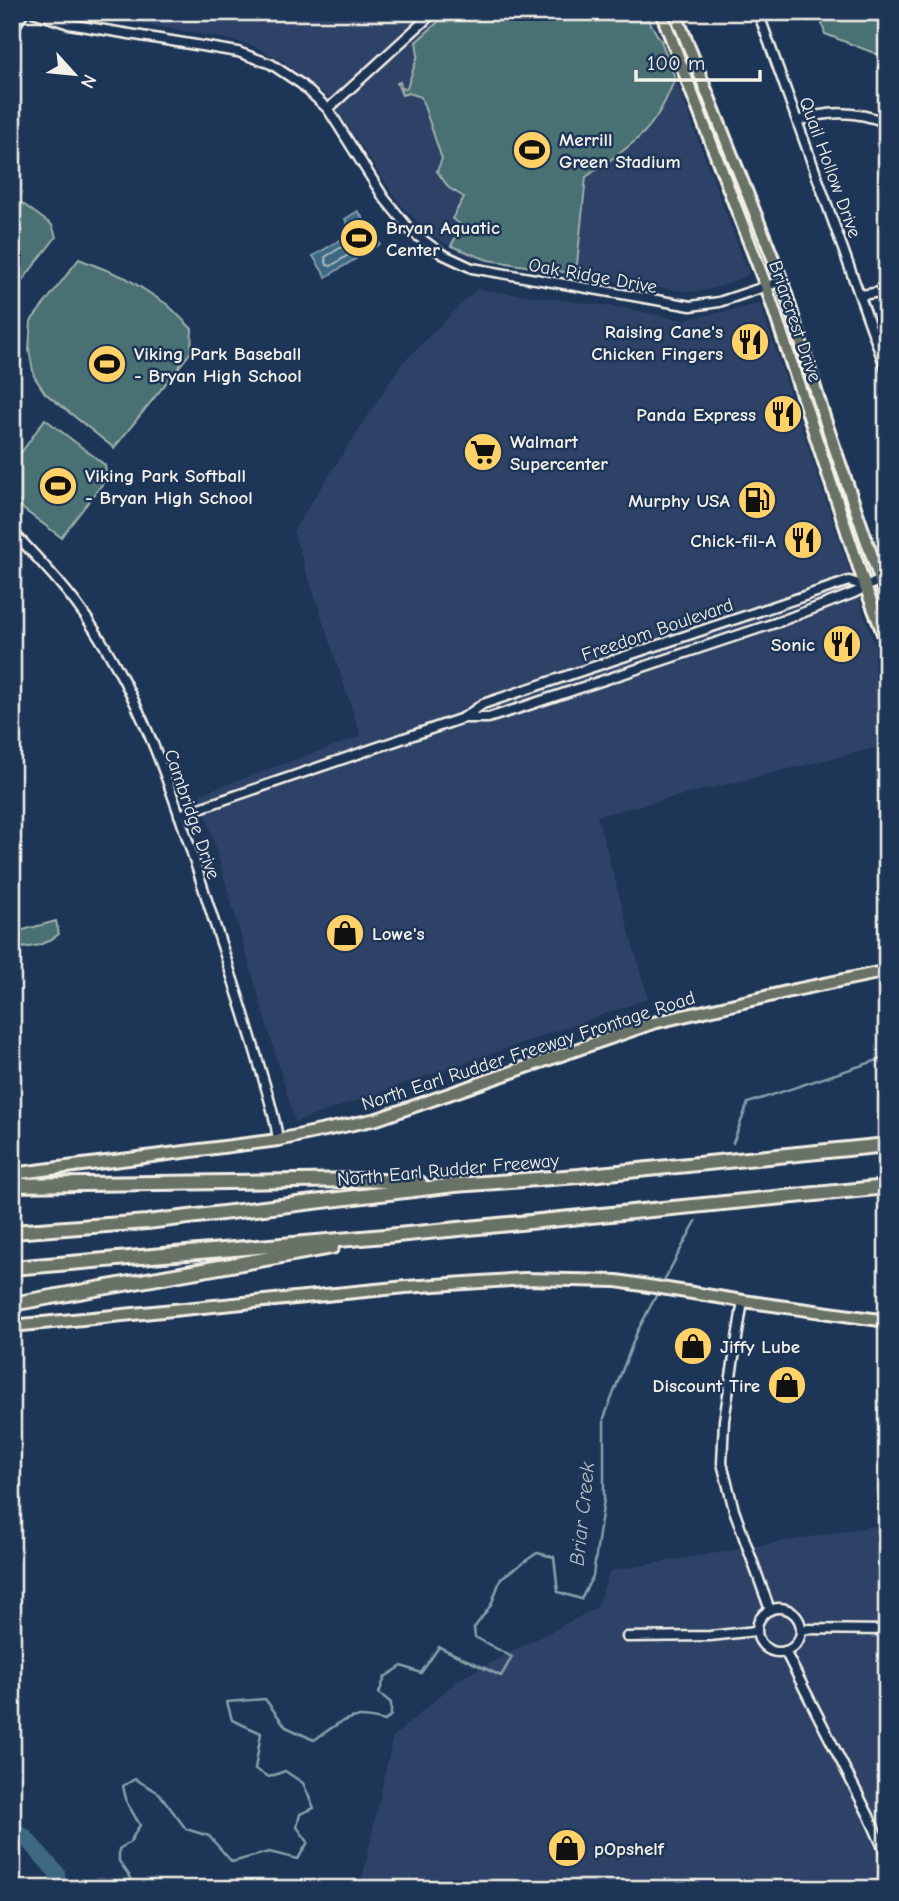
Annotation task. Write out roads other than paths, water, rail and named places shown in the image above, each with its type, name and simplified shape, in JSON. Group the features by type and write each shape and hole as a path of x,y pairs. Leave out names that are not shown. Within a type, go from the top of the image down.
{"highway":[{"name":"North Earl Rudder Freeway","path":"12,1232 147,1222 455,1185 579,1176 887,1145"},
{"path":"12,1185 362,1180 455,1185"},
{"path":"12,1268 397,1235 887,1187"},
{"path":"12,1304 397,1235"}],"main road":[{"name":"Briarcrest Drive","path":"661,12 766,286 865,586 887,644"},
{"name":"Briarcrest Drive","path":"675,12 782,281 826,423 887,600"},
{"name":"North Earl Rudder Freeway Frontage Road","path":"12,1174 278,1140 377,1119 675,1017 887,971"},
{"path":"12,1326 524,1279 617,1281 652,1285 887,1321"}],"street":[{"path":"12,31 24,12"},
{"name":"Oak Ridge Drive","path":"33,12 69,24 238,52 258,58 301,84 328,109 402,222 430,247 462,264 495,274 681,305 719,302 782,281"},
{"path":"328,109 434,12"},
{"name":"Quail Hollow Drive","path":"758,12 887,372"},
{"path":"798,121 816,114 838,113 858,114 887,123"},
{"path":"861,295 887,291"},
{"name":"Cambridge Drive","path":"12,531 46,566 77,604 113,660 139,709 179,815 245,1018 276,1121 278,1140"},
{"name":"Freedom Boulevard","path":"463,718 488,718 576,689 843,597 880,580"},
{"name":"Freedom Boulevard","path":"179,815 463,718 483,704 722,623 849,581 865,586"},
{"path":"722,623 727,638"},
{"path":"652,647 657,662"},
{"path":"572,674 576,689"},
{"path":"743,1301 723,1420 722,1463 734,1510 770,1610"},
{"path":"778,1608 792,1613 802,1629 799,1641 785,1651 775,1652 758,1641 756,1631 758,1622 770,1610 778,1608"},
{"path":"802,1629 887,1630"},
{"path":"627,1637 697,1637 756,1631"},
{"path":"785,1651 870,1816 887,1857"}],"water":[{"name":"Bryan Aquatic Center","path":"358,211 380,244 326,277 313,256 352,233 345,219"}],"waterway":[{"name":"Briar Creek","path":"733,1143 748,1103 887,1057"},
{"name":"Briar Creek","path":"661,1286 696,1221"},
{"name":"Briar Creek","path":"130,1889 131,1878 119,1861 119,1849 130,1842 140,1825 127,1803 123,1786 135,1779 159,1793 186,1829 209,1836 232,1862 269,1852 298,1859 308,1842 297,1827 300,1814 314,1808 303,1783 285,1771 269,1777 255,1769 261,1733 232,1720 227,1702 265,1699 286,1727 314,1740 354,1717 385,1721 391,1715 391,1703 379,1693 385,1677 402,1666 421,1673 439,1647 501,1676 512,1657 475,1637 474,1628 491,1605 501,1578 537,1553 554,1557 558,1592 581,1599 593,1576 604,1499 604,1418 637,1332 658,1292"},
{"path":"12,1833 24,1836 57,1873 58,1889"}],"place":[{"name":"Merrill Green Stadium","path":"532,150"},
{"name":"Bryan Aquatic Center","path":"359,238"},
{"name":"Raising Cane's Chicken Fingers","path":"750,342"},
{"name":"Viking Park Baseball - Bryan High School","path":"107,364"},
{"name":"Panda Express","path":"783,414"},
{"name":"Walmart Supercenter","path":"483,452"},
{"name":"Viking Park Softball - Bryan High School","path":"58,486"},
{"name":"Murphy USA","path":"757,500"},
{"name":"Chick-fil-A","path":"803,540"},
{"name":"Sonic","path":"842,644"},
{"name":"Lowe's","path":"345,933"},
{"name":"Jiffy Lube","path":"693,1346"},
{"name":"Discount Tire","path":"787,1385"},
{"name":"pOpshelf","path":"567,1848"}]}
